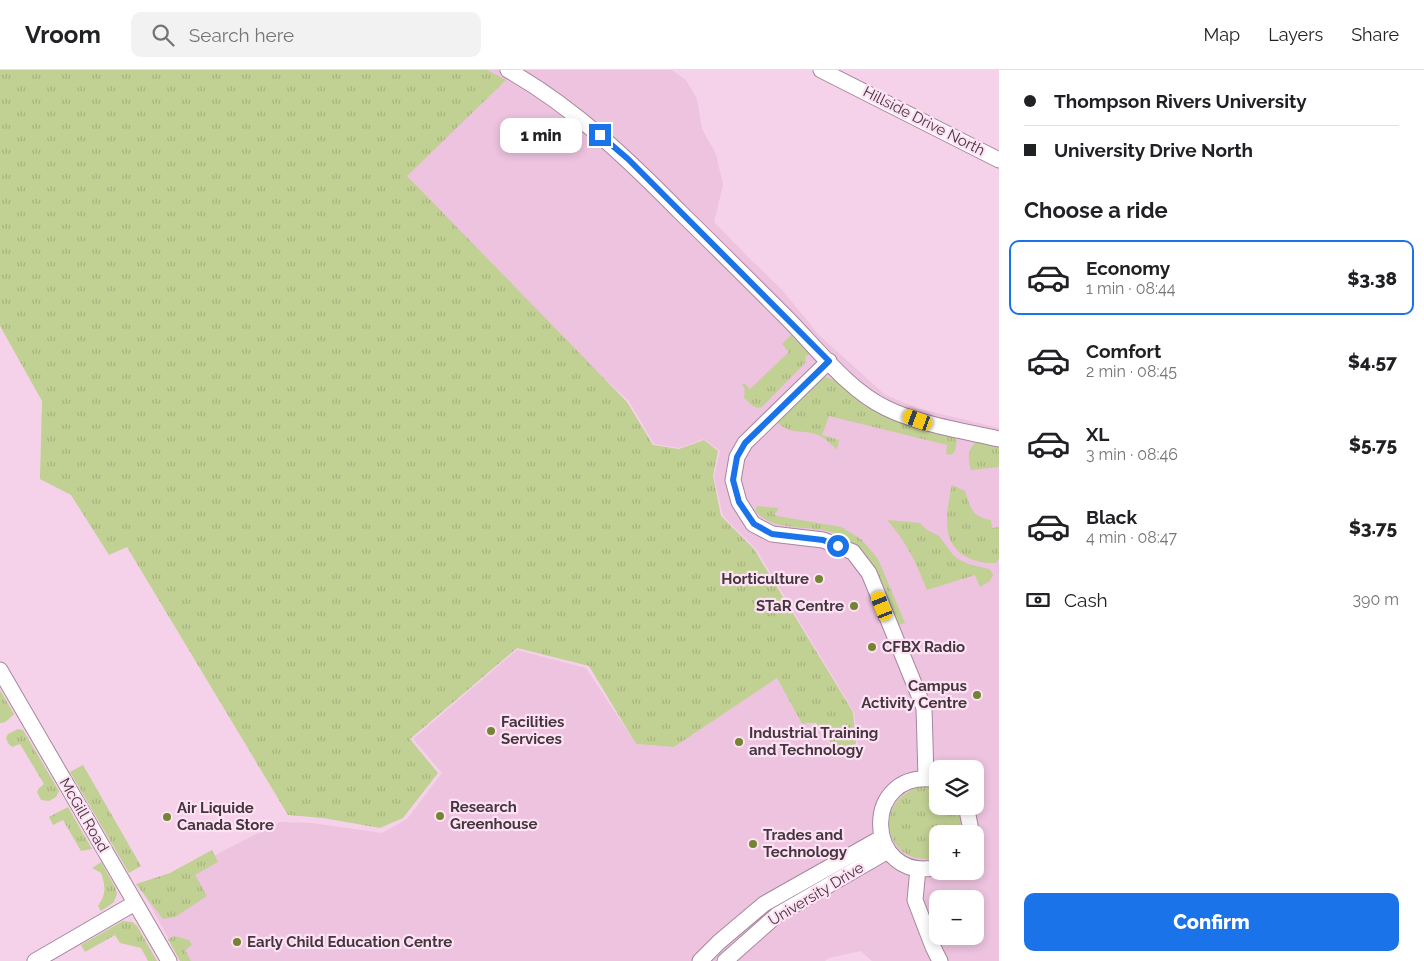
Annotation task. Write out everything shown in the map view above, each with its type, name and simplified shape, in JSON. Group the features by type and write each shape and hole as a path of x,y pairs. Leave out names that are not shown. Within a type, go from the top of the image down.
{"street":[{"path":"508,70 564,107 619,151 864,395 887,408 918,420 999,439"},
{"name":"Hillside Drive North","path":"821,70 999,160"},
{"path":"829,361 745,443 737,457 733,480 739,502 754,524 772,534 823,540 853,552 869,573 924,708 930,760"},
{"name":"McGill Road","path":"0,670 169,961"},
{"path":"929,779 912,780 898,786 888,796 882,809 879,824 885,844 897,859 906,865 929,869"},
{"name":"University Drive","path":"700,961 718,942 764,904 885,844"},
{"name":"University Drive","path":"725,961 777,915 885,844"},
{"path":"918,868 915,900 940,961"},
{"path":"35,961 135,903"}],"shaded area":[{"path":"281,70 672,70 686,80 697,99 702,129 716,154 723,185 714,222 782,290 819,335 884,394 916,408 999,428 999,961 872,961 861,951 829,958 825,961 181,961 143,892 280,822 312,823 382,833 407,819 442,773 413,739 517,650 586,668 636,744 674,747 777,678 802,724 815,724 837,754 858,745 854,712 756,549 723,516 714,477 720,451 704,439 679,448 654,444 629,401 390,181"}],"green space":[{"path":"0,70 487,70 506,80 407,176 627,402 653,445 679,449 704,440 718,451 713,476 721,516 754,549 853,712 856,744 838,753 816,723 802,724 777,678 674,747 636,744 589,666 517,648 410,739 438,773 403,818 380,828 323,818 288,815 127,547 109,555 71,495 40,479 42,401 0,326"},
{"path":"791,335 808,353 809,355 805,356 806,362 762,407 754,407 744,398 745,388 742,385 744,383 750,389 789,352 782,344"},
{"path":"826,377 835,381 855,398 874,410 900,422 951,436 957,440 955,451 951,455 946,454 947,445 829,416 822,435 839,440 837,450 826,439 818,435 793,431 776,422 822,378"},
{"path":"976,442 999,446 999,467 971,470 969,455 971,448"},
{"path":"952,485 965,491 973,511 979,517 991,520 992,528 999,527 999,559 996,563 973,560 959,552 950,540 947,521"},
{"path":"757,506 779,509 774,514 777,516 841,527 861,539 878,559 905,623 899,625 884,587 874,568 869,560 852,545 834,533 770,522 755,510"},
{"path":"887,520 920,523 927,530 939,536 958,559 968,564 989,569 993,574 990,581 980,587 975,575 927,590 910,553"},
{"path":"0,690 14,714 2,723 0,723"},
{"path":"18,729 23,730 59,791 56,797 49,801 41,800 37,792 44,784 20,744 12,747 8,743 6,738 8,734"},
{"path":"83,765 141,866 129,873 70,772"},
{"path":"918,787 929,787 929,815 960,815 961,825 929,825 929,858 921,859 907,854 897,846 891,834 889,821 893,808 902,796"},
{"path":"68,807 92,849 81,851 63,820 53,825 49,817"},
{"path":"212,850 218,862 195,875 207,896 175,917 163,919 136,884 170,873"},
{"path":"101,862 117,894 114,902 101,911 98,906 104,894 104,882 101,873 92,868"},
{"path":"123,921 132,922 137,926 157,961 148,961 141,948 120,943 115,935 85,952 81,945"},
{"path":"174,936 189,940 192,945 185,950 191,961 180,961 168,939"}],"place":[{"name":"Horticulture","path":"819,579"},
{"name":"STaR Centre","path":"854,606"},
{"name":"CFBX Radio","path":"872,647"},
{"name":"Campus Activity Centre","path":"977,695"},
{"name":"Facilities Services","path":"491,731"},
{"name":"Industrial Training and Technology","path":"739,742"},
{"name":"Research Greenhouse","path":"440,816"},
{"name":"Air Liquide Canada Store","path":"167,817"},
{"name":"Trades and Technology","path":"753,844"},
{"name":"Early Child Education Centre","path":"237,942"}],"route":[{"path":"600,135 628,159 829,361 745,443 737,457 733,480 739,502 754,524 772,534 823,540 838,546"}]}
